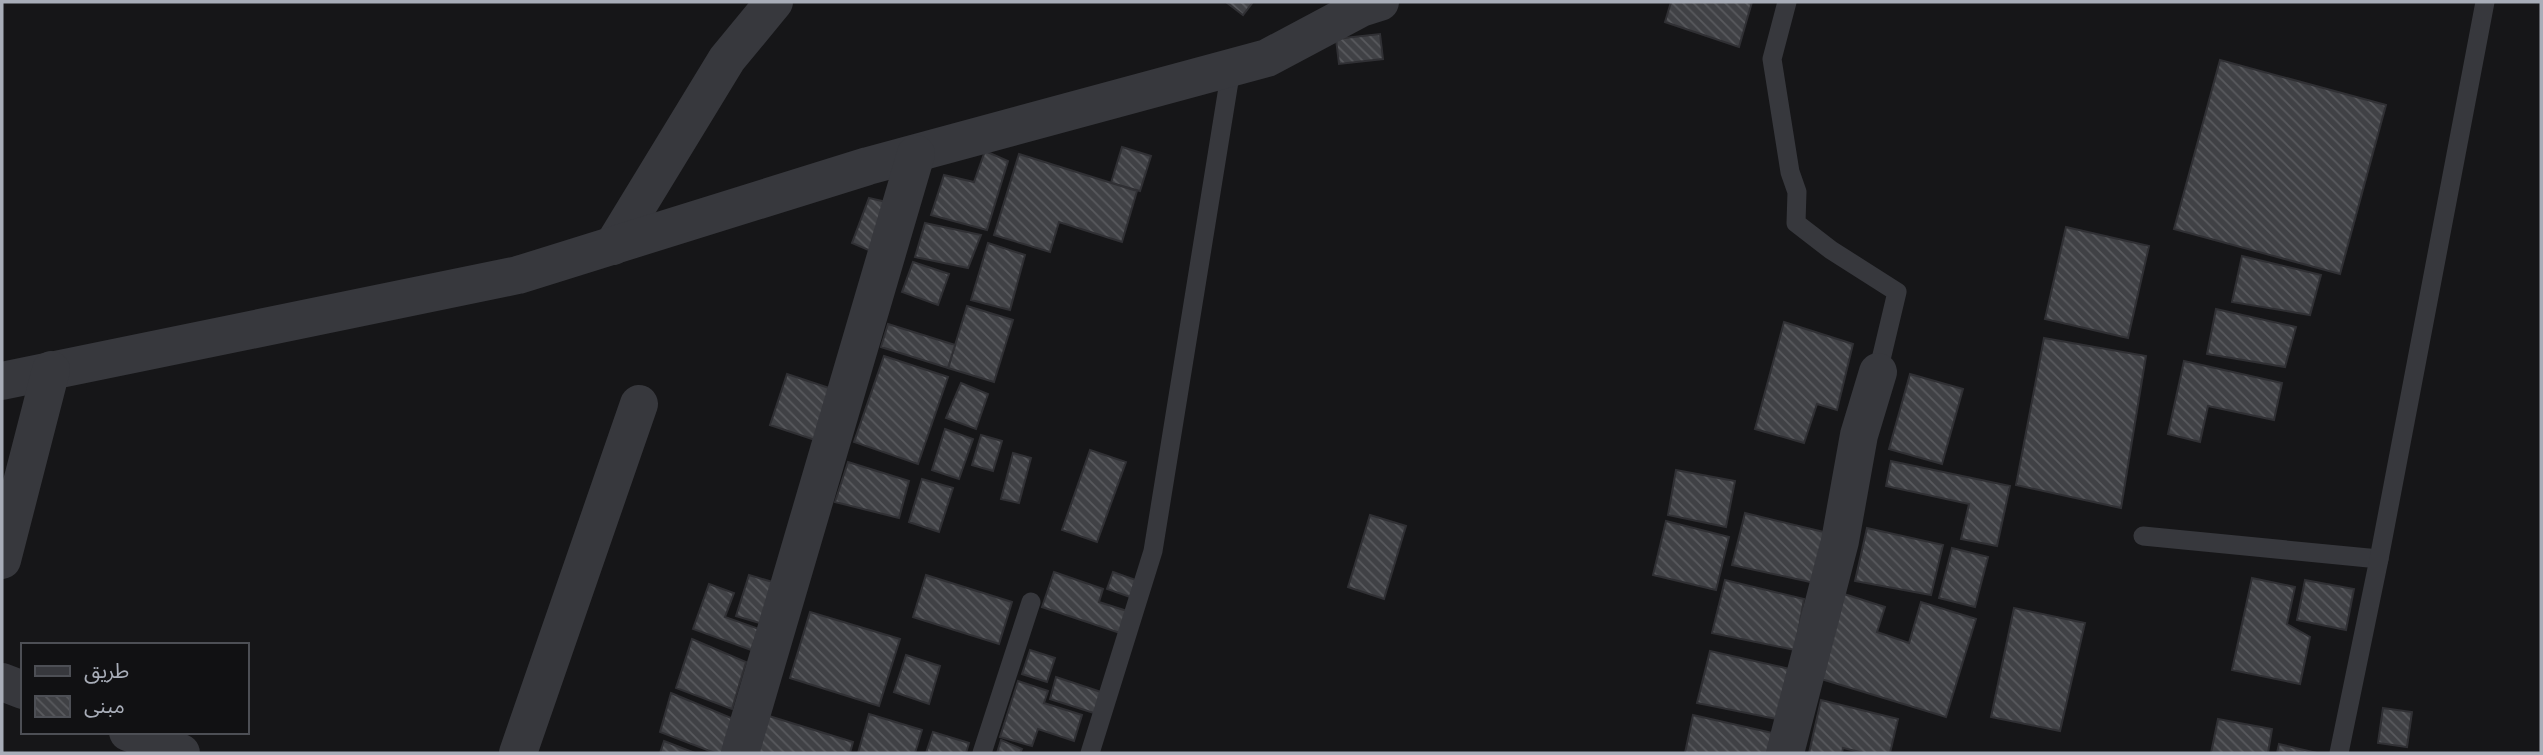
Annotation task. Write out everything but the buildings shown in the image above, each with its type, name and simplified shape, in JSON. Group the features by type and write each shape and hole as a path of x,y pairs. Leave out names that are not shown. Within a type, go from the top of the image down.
{"street":[{"path":"613,246 727,59 774,2"},
{"path":"2,381 518,275 868,166 1267,58 1361,8 1380,2"},
{"path":"740,753 916,154"},
{"path":"2,560 51,370"},
{"path":"1785,753 1840,541 1860,435 1878,372"},
{"path":"518,753 639,404"},
{"path":"2,682 21,689"},
{"path":"133,734 181,753"}],"lane":[{"path":"1787,2 1772,59 1790,172 1797,192 1796,223 1831,250 1897,292 1878,372"},
{"path":"2339,753 2379,559 2485,2"},
{"path":"1090,753 1153,551 1231,69"},
{"path":"2143,536 2379,559"},
{"path":"982,753 1031,602"}]}
